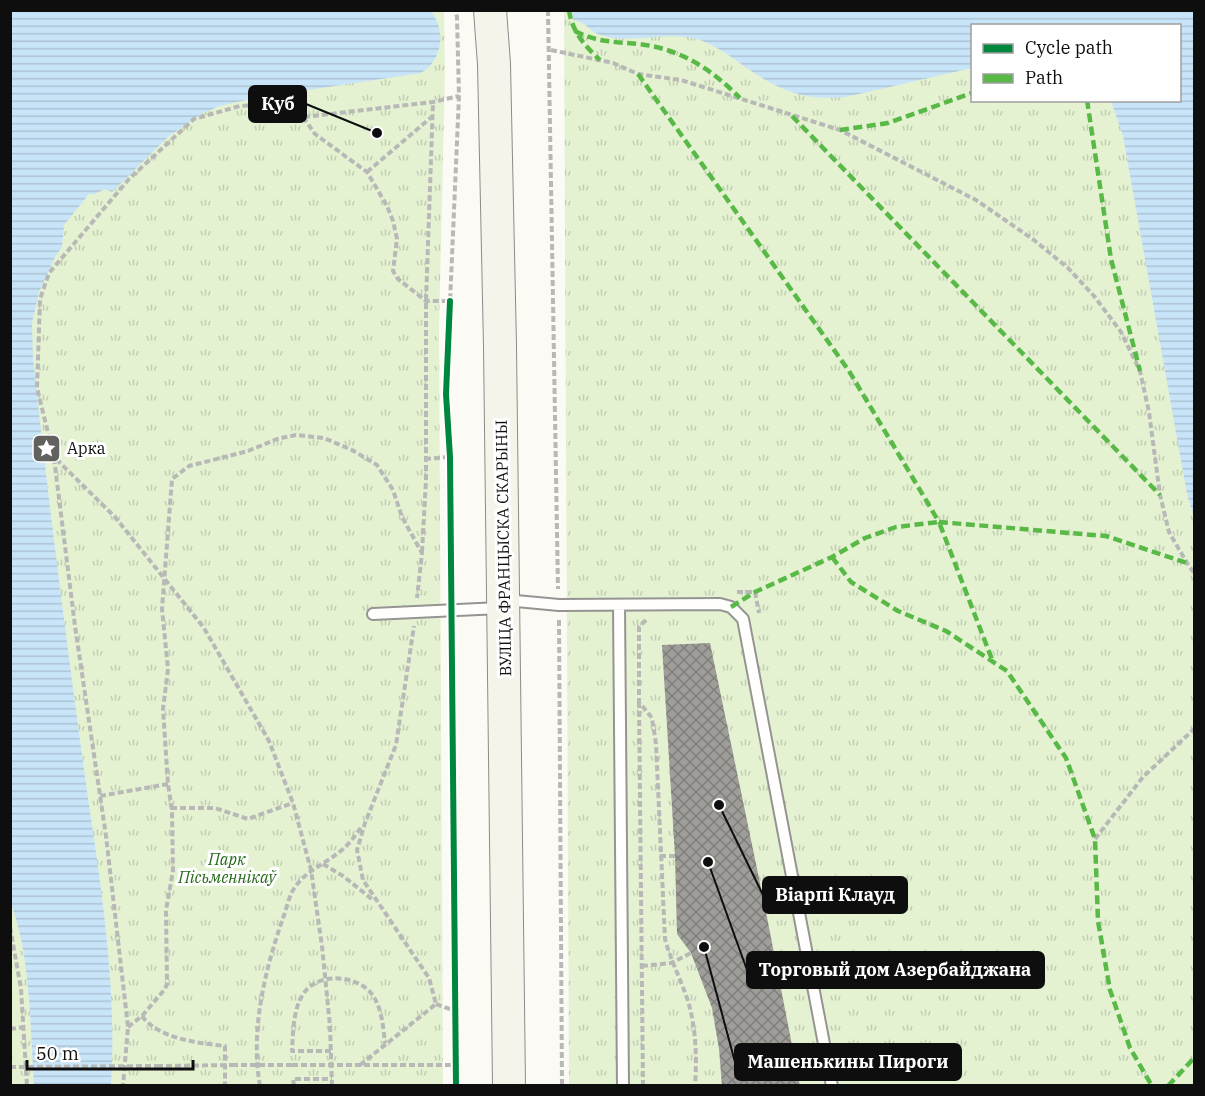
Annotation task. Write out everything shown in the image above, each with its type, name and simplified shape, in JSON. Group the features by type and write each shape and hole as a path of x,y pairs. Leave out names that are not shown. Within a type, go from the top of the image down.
{"main road":[{"name":"ВУЛІЦА ФРАНЦЫСКА СКАРЫНЫ","path":"490,10 494,64 496,169 509,1086"}],"lane":[{"path":"373,614 452,611 503,604 720,604 731,607 743,619 832,1086"},
{"path":"619,605 623,1086"}],"path":[{"path":"455,10 459,96 446,394 450,457 456,1086"},
{"path":"549,10 559,605 562,1086"},
{"path":"550,50 607,62 638,74 681,80 840,130 976,200 1034,240 1068,268 1094,296 1121,332 1140,371 1149,412 1160,495 1169,531 1194,573"},
{"path":"303,117 434,102 459,96"},
{"path":"434,102 426,301 422,553 416,612 396,745 364,823 357,850 363,880 429,978 436,1004"},
{"path":"123,1086 128,1027 100,796 75,626 54,457 37,388 40,299 50,273 129,179 194,118 240,106 259,105 286,109 303,117 315,134 367,172 387,206 398,239 393,271 398,279 426,301 450,301"},
{"path":"367,172 434,115"},
{"path":"128,1027 142,1016 167,984 166,910 173,871 171,808 163,709 168,669 162,609 172,479 189,466 248,452 277,439 297,435 324,438 352,450 377,465 393,490 402,517 422,553"},
{"path":"54,457 115,518 204,628 269,741 293,803 311,870 325,979 332,1086"},
{"path":"425,459 450,457"},
{"path":"643,1086 639,627 645,621 655,620"},
{"path":"639,702 652,718 655,735 664,939 671,963 678,972 688,1002 695,1034 695,1086"},
{"path":"1095,839 1143,777 1194,729"},
{"path":"100,796 168,784"},
{"path":"171,808 215,808 248,819 293,803"},
{"path":"260,1086 256,1040 260,1008 277,936 293,889 311,870 349,844 364,823"},
{"path":"660,856 675,856"},
{"path":"322,864 344,876 377,903"},
{"path":"10,927 19,969 27,1086"},
{"path":"642,966 671,963 691,953"},
{"path":"331,1051 292,1051 295,1023 302,996 314,984 325,979 340,978 355,982 371,993 381,1013 385,1043"},
{"path":"436,1004 455,1011"},
{"path":"360,1065 436,1004"},
{"path":"142,1016 147,1022 171,1035 194,1042 225,1046 225,1085 217,1086"},
{"path":"10,1029 24,1027"},
{"path":"10,1067 456,1065"},
{"path":"294,1086 293,1079 332,1079"},
{"path":"199,1086 205,1086"}],"green space":[{"name":"Парк Пісьменнікаў","path":"10,11 444,11 445,72 439,329 443,1085 11,1085"},
{"path":"564,11 1194,11 1194,1085 569,1085"}],"water":[{"path":"11,10 431,11 439,27 440,36 440,45 434,61 421,73 255,98 220,106 203,113 169,136 112,192 105,189 89,194 64,225 62,247 39,292 32,323 33,358 62,606 105,920 112,1002 111,1085 34,1085 26,969 18,924 11,904"},
{"path":"572,11 1194,11 1194,517 1187,494 1123,136 1111,102 1181,102 1181,24 971,24 971,68 846,97 831,98 792,92 768,82 717,48 700,40 677,36 616,38 599,35 582,23 573,20"}],"building":[{"path":"710,643 800,1086 722,1086 712,1008 691,953 677,934 675,856 662,645"}],"marked path":[{"path":"569,10 580,38 600,60"},
{"path":"575,31 598,39 668,50 706,69 740,98"},
{"path":"638,74 849,371 939,522 1106,536 1187,563"},
{"path":"840,130 888,123 971,93"},
{"path":"1087,102 1111,259 1140,371"},
{"path":"792,116 1160,495"},
{"path":"731,607 755,592 832,557 865,538 896,527 939,522 993,662"},
{"path":"832,557 851,582 898,611 946,631 1007,671 1066,758 1095,839 1098,921 1110,990 1130,1048 1152,1086"},
{"path":"1168,1086 1194,1058"}],"cycle path":[{"path":"450,301 446,394 450,457 456,1086"}],"place":[{"name":"Куб","path":"377,133"},
{"name":"Арка","path":"46,448"},
{"name":"Віарпі Клауд","path":"719,805"},
{"name":"Торговый дом Азербайджана","path":"708,862"},
{"name":"Машенькины Пироги","path":"704,947"}]}
